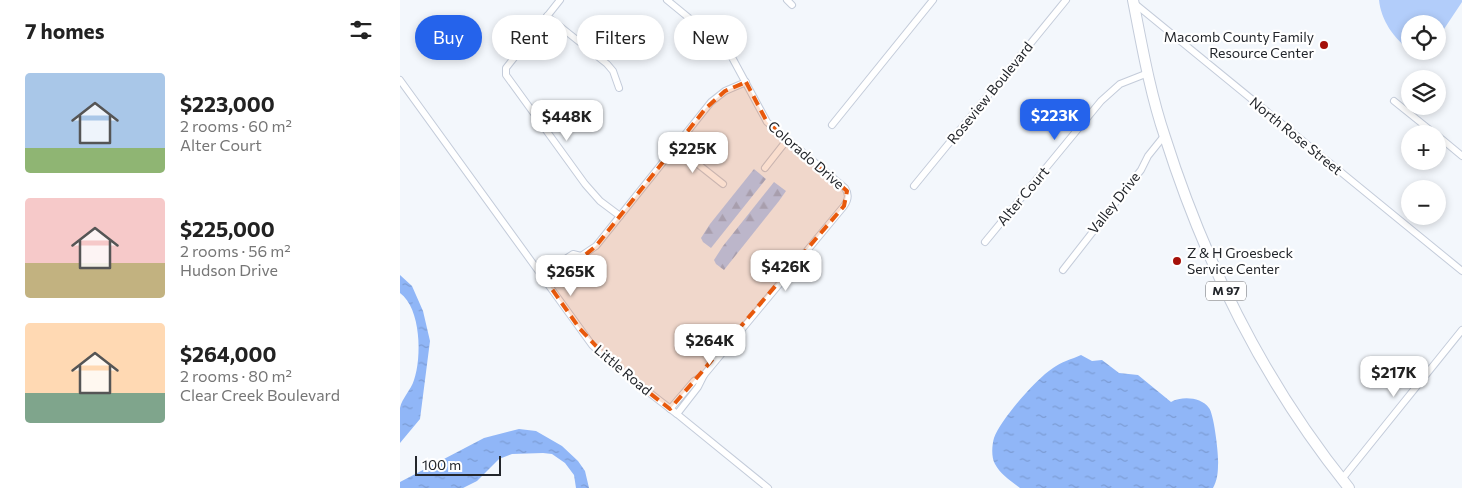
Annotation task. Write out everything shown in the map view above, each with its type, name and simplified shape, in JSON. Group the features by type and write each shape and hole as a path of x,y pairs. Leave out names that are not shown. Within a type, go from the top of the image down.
{"main road":[{"name":"M 97","path":"1133,1 1164,136 1208,252 1239,316 1279,387 1349,488"}],"street":[{"path":"548,15 560,0"},
{"name":"Colorado Drive","path":"667,0 724,46 732,56 767,122 845,188 848,194 844,206 704,375 700,384 687,395"},
{"path":"832,125 933,0"},
{"name":"Roseview Boulevard","path":"914,186 1066,0"},
{"name":"North Rose Street","path":"1133,1 1462,271"},
{"path":"567,32 607,64 613,71 619,88"},
{"path":"512,60 505,72 510,81 585,184 596,197 620,216"},
{"name":"Alter Court","path":"985,242 1101,101 1120,84 1148,73"},
{"name":"Little Road","path":"400,80 600,354 768,488"},
{"path":"542,275 573,254 581,256 596,246 711,102 725,91 746,82"},
{"path":"1394,101 1424,125"},
{"name":"Valley Drive","path":"1062,270 1141,170 1148,156 1164,136"},
{"path":"765,168 787,140"},
{"path":"1446,143 1462,156"},
{"path":"675,146 723,184"},
{"path":"549,285 581,262 581,256"},
{"path":"561,261 569,272"},
{"path":"1342,479 1462,330"},
{"path":"670,409 687,395"},
{"path":"677,414 687,395"}],"highlighted area":[{"path":"746,82 767,122 847,191 844,206 670,409 616,367 580,329 549,285 596,246 706,108 725,91"}],"green space":[{"path":"1379,0 1462,0 1446,26 1446,15 1401,15 1401,42 1385,22"},
{"path":"754,169 766,179 711,248 701,238"},
{"path":"774,182 786,191 724,270 714,260"}],"water":[{"path":"400,275 412,286 423,311 430,341 420,419 400,443 400,408 417,371 419,347 416,321 407,300 400,293"},
{"path":"1081,355 1092,361 1102,360 1119,373 1138,375 1171,402 1186,398 1206,404 1213,418 1218,453 1217,474 1213,488 1020,488 997,468 993,458 993,444 994,438 1004,421 1020,400 1046,373 1059,364"},
{"path":"519,429 536,431 562,446 578,461 585,471 589,488 576,488 574,475 565,463 552,454 543,453 512,454 499,459 477,481 463,488 400,488 400,482 484,438"}],"place":[{"name":"Macomb County Family Resource Center","path":"1324,45"},
{"name":"Z & H Groesbeck Service Center","path":"1177,261"}]}
